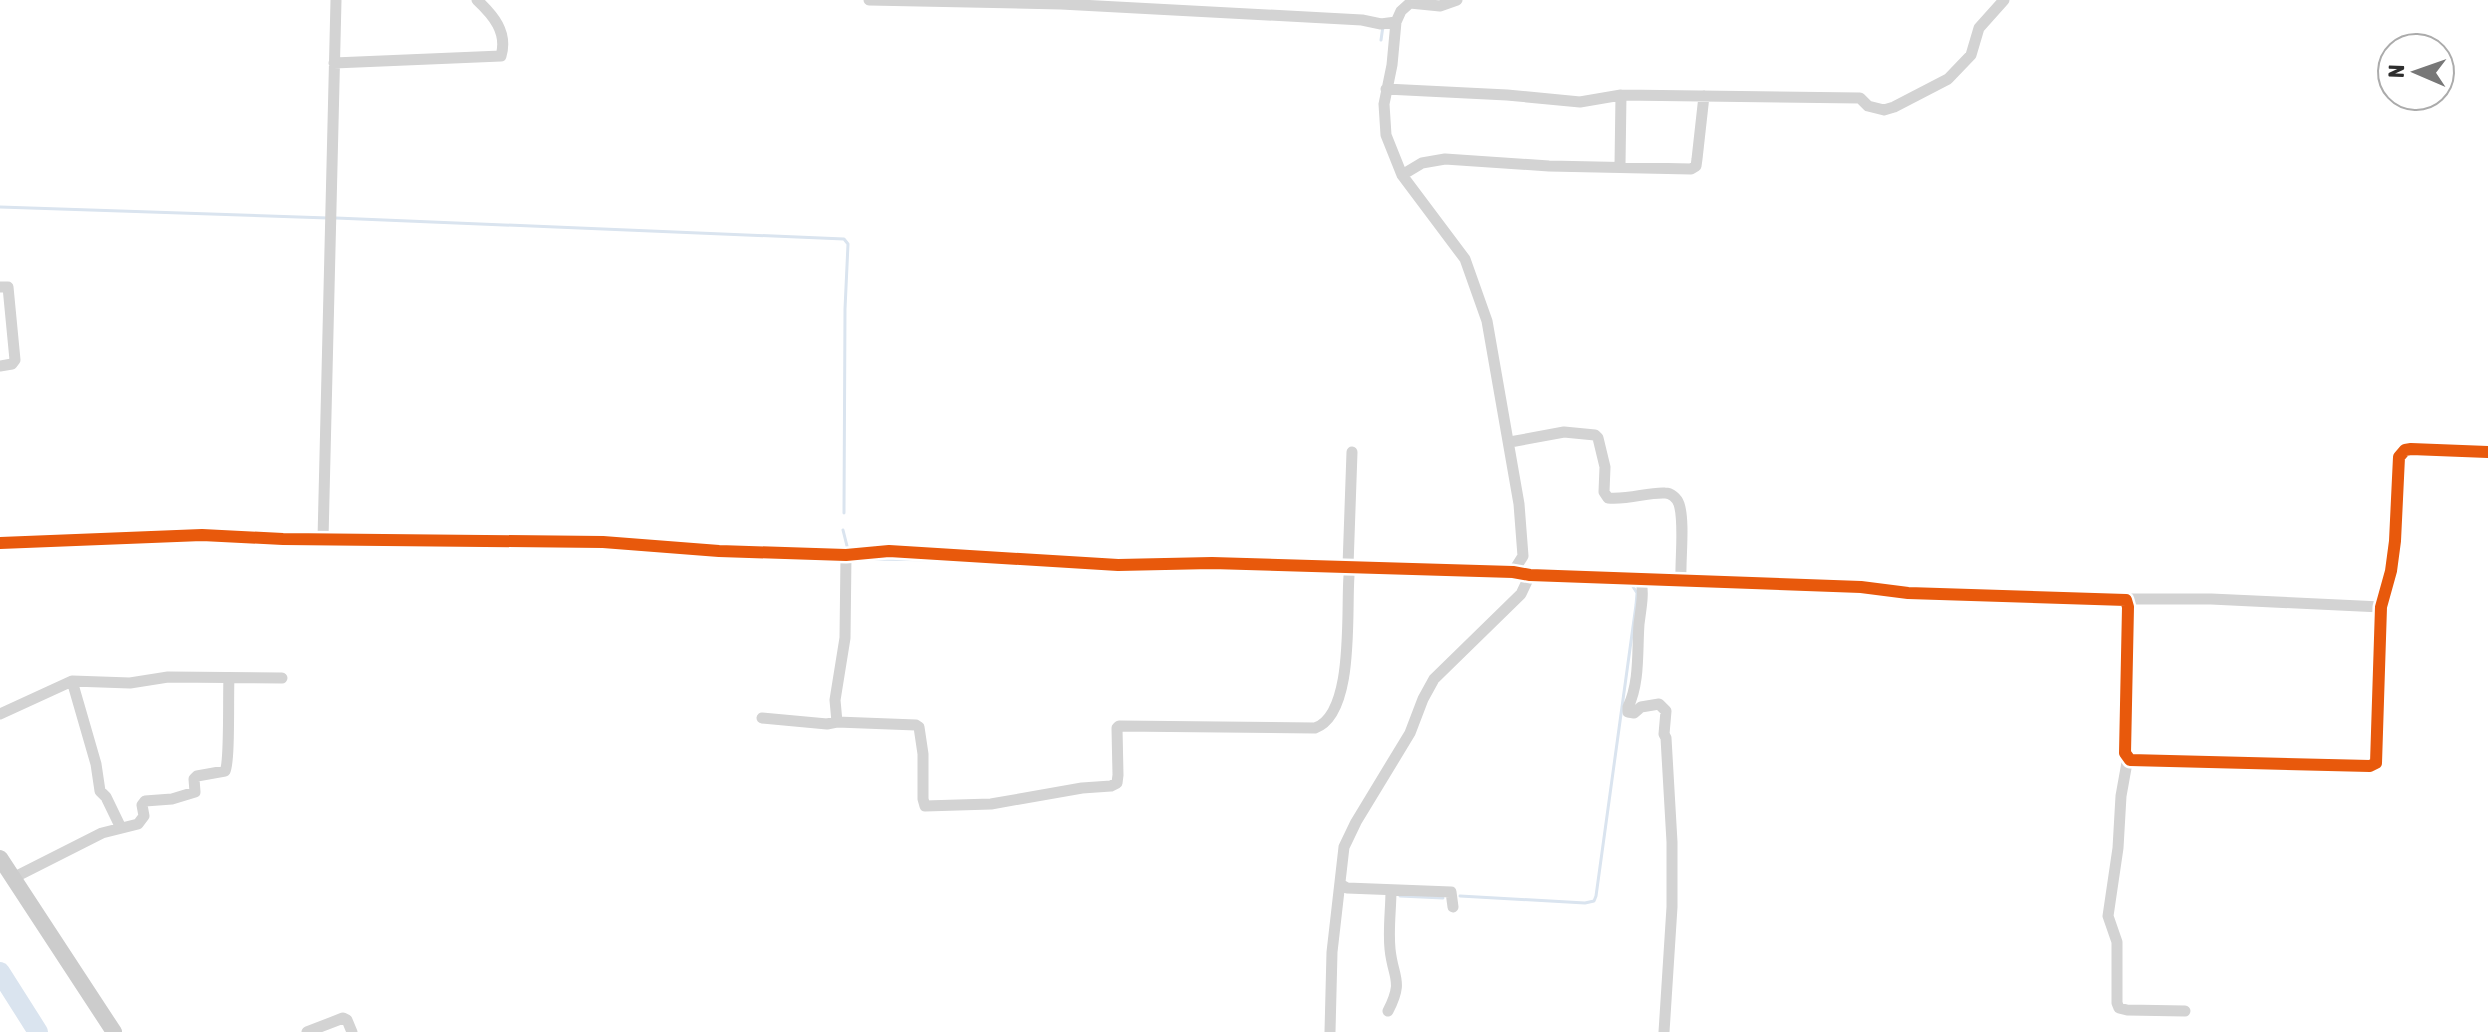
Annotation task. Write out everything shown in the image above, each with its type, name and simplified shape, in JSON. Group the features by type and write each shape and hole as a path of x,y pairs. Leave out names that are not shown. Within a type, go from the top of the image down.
{"street":[{"path":"323,539 336,0"},
{"path":"334,63 501,56 503,49 497,19 477,0"},
{"path":"869,0 1061,4 1347,19 1381,24 1396,22"},
{"path":"1457,0 1440,6 1410,3 1401,11 1396,22 1384,104 1386,135 1402,175 1465,259 1487,321 1519,504 1523,556 1513,572"},
{"path":"1386,89 1580,102 1621,95 1860,98 1875,109 1894,107 1948,79 1971,55 1979,28 2004,0"},
{"path":"1620,165 1621,95"},
{"path":"1402,175 1422,163 1445,159 1549,166 1620,165 1691,169 1696,166 1704,96"},
{"path":"0,287 8,287 15,360 12,364 0,366"},
{"path":"1510,442 1564,432 1595,435 1605,467 1604,492 1608,498 1622,499 1666,492 1675,496 1680,514 1681,581"},
{"path":"0,543 202,535 603,542 719,551 846,555 889,551 1118,565 1212,563 1349,571 1513,572 2126,600 2125,753 2130,760 2370,766 2376,763 2381,607 2395,541 2399,457 2405,450 2411,449 2488,452"},
{"path":"762,718 827,724 916,725 919,727 925,806 970,806 1111,786 1117,783 1119,726 1315,728 1323,725 1340,699 1344,681 1352,452"},
{"path":"837,722 836,690 845,638 846,555"},
{"path":"1330,1032 1332,952 1344,847 1410,733 1434,679 1521,594 1530,575"},
{"path":"1641,579 1643,601 1638,661 1628,712 1634,713 1641,707 1659,704 1666,711 1664,734 1672,842 1672,907 1664,1032"},
{"path":"2127,604 2131,599 2211,599 2381,607"},
{"path":"0,714 72,681 130,683 168,677 282,678"},
{"path":"13,878 102,833 141,821 145,801 185,796 195,792 194,779 197,776 225,771 230,763 226,727 229,678"},
{"path":"72,681 96,764 100,791 121,828"},
{"path":"2128,757 2108,916 2117,942 2117,1003 2119,1008 2127,1010 2185,1011"},
{"path":"0,858 114,1032"},
{"path":"1340,884 1347,888 1451,892 1453,907"},
{"path":"1388,1011 1397,994 1398,983 1390,950 1391,890"},
{"path":"307,1032 343,1018 352,1032"}],"waterway":[{"path":"1381,40 1383,26"},
{"path":"0,207 328,218"},
{"path":"336,218 844,239 848,244 844,513"},
{"path":"843,530 848,550"},
{"path":"862,559 947,560"},
{"path":"1460,896 1594,901 1636,605 1637,593 1632,585"},
{"path":"1400,896 1443,898"},
{"path":"0,972 38,1032"}],"cycle path":[{"path":"0,543 202,535 283,539 603,542 719,551 846,555 889,551 1118,565 1212,563 1513,572 1861,587 1908,593 2126,600 2125,753 2130,760 2370,766 2376,763 2381,607 2395,541 2399,457 2405,450 2411,449 2488,452"}]}
